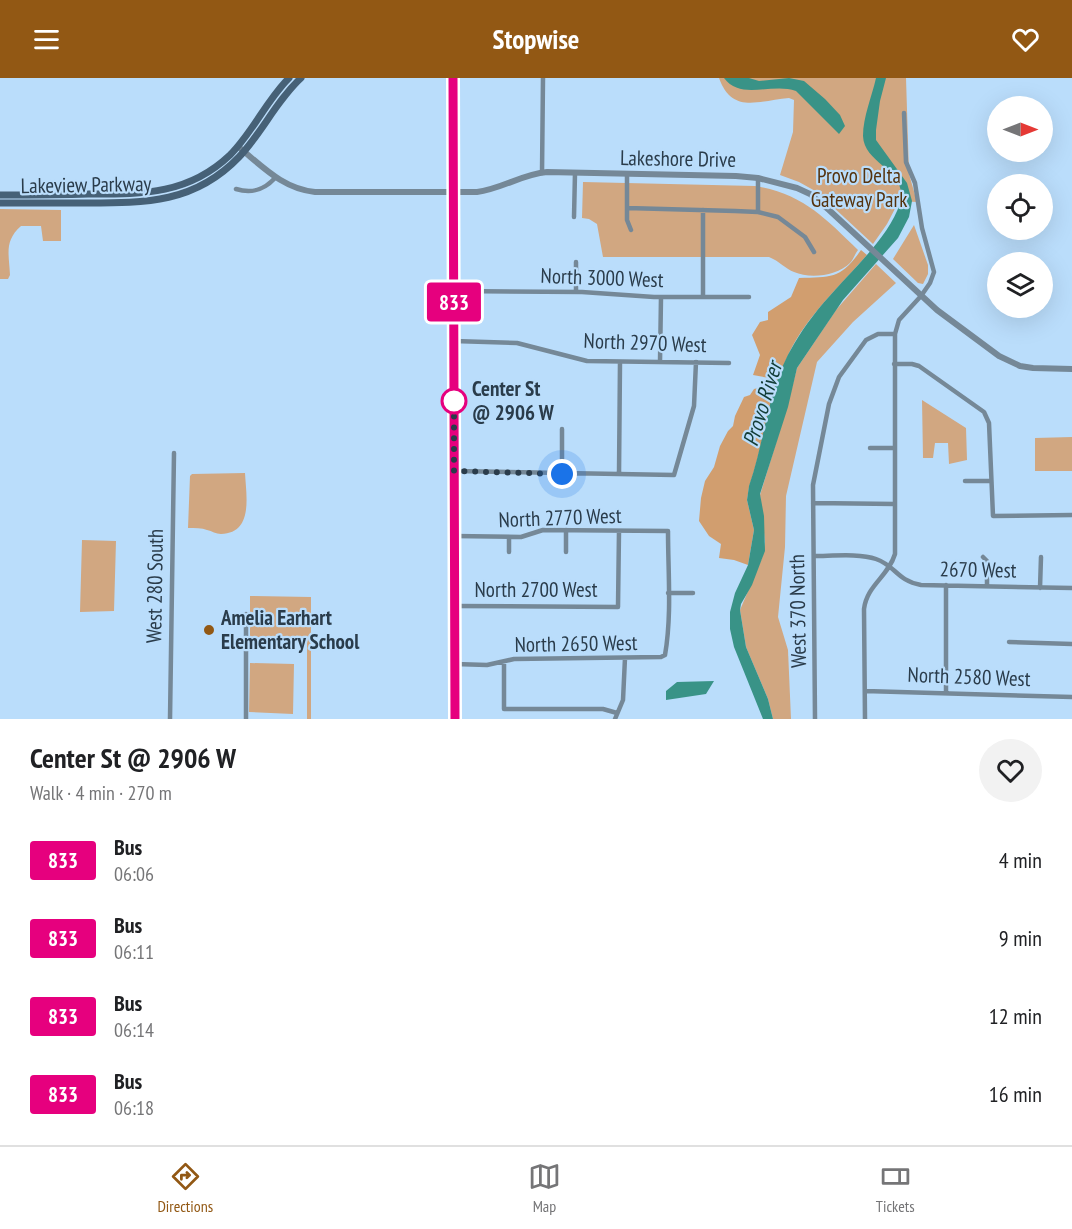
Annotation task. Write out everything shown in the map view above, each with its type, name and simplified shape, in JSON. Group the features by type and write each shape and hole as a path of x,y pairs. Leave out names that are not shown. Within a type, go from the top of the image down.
{"main road":[{"name":"Lakeview Parkway","path":"0,195 126,194 159,192 182,185 203,175 241,149 273,97 289,78"},
{"name":"Lakeview Parkway","path":"0,203 137,202 161,200 185,193 207,182 227,168 301,78"},
{"path":"453,78 456,719"}],"street":[{"path":"542,173 543,78"},
{"path":"865,719 864,609 866,596 889,567 895,554 894,364 896,334 899,320 921,296 934,272 922,232 915,183 906,162 904,113"},
{"name":"Lakeshore Drive","path":"241,149 275,178 293,187 315,192 453,193 489,190 529,175 542,173 758,178 781,183 810,194 945,317 1007,361 1033,368 1072,369"},
{"path":"574,217 575,173"},
{"path":"627,174 627,220 631,230"},
{"path":"236,189 260,190 275,178"},
{"path":"758,178 758,212"},
{"path":"627,208 758,212 778,217 806,237 814,252"},
{"path":"703,296 704,210"},
{"path":"576,262 576,292"},
{"name":"North 3000 West","path":"454,291 749,297"},
{"path":"660,362 661,297"},
{"name":"West 370 North","path":"815,719 813,485 833,390 839,377 866,340 878,334 896,334"},
{"name":"North 2970 West","path":"454,341 507,341 587,361 729,363"},
{"path":"619,474 620,362"},
{"path":"454,471 674,475 694,406 696,362"},
{"path":"894,364 919,366 984,412 989,423 993,516 1072,515"},
{"path":"562,429 562,474"},
{"path":"870,448 895,448"},
{"name":"West 280 South","path":"170,719 174,453"},
{"path":"965,481 991,481"},
{"path":"813,503 895,504"},
{"name":"North 2770 West","path":"454,536 521,537 543,530 668,531 668,593"},
{"path":"566,530 566,552"},
{"name":"North 2700 West","path":"454,606 618,607 619,531"},
{"path":"509,537 509,552"},
{"name":"2670 West","path":"814,556 876,559 904,581 921,585 1072,588"},
{"path":"983,557 987,561 987,586"},
{"path":"1040,588 1041,557"},
{"path":"946,585 946,693"},
{"path":"668,593 693,593"},
{"name":"North 2650 West","path":"455,664 487,665 514,659 664,656 667,644 668,593"},
{"path":"246,614 246,719"},
{"path":"1009,642 1072,644"},
{"path":"504,662 504,709 603,710 616,716 623,700 625,658"},
{"name":"North 2580 West","path":"865,691 1072,697"}],"green space":[{"name":"Provo Delta Gateway Park","path":"719,78 906,78 909,174 917,202 899,201 873,244 817,192 780,175 793,132 794,100 789,98 747,103 738,101 724,89"},
{"path":"583,182 755,186 772,190 800,201 812,209 858,250 845,267 838,271 815,276 794,272 769,257 603,257 597,224 582,218"},
{"path":"0,209 61,210 61,241 43,241 41,226 21,226 12,237 9,248 10,275 8,279 0,279"},
{"path":"914,225 928,265 928,274 923,284 918,283 893,259"},
{"path":"876,264 896,283 853,322 817,362 786,496 785,547 778,617 788,650 791,719 773,719 768,699 746,647 740,610 762,558 765,542 760,495 797,368 836,310"},
{"path":"922,400 966,428 967,460 949,464 948,443 935,443 933,458 923,458"},
{"path":"1072,437 1072,471 1035,471 1035,438"},
{"path":"245,473 246,511 239,527 232,532 221,534 188,528 190,476 192,474"},
{"path":"82,540 116,541 114,611 80,612"},
{"path":"250,596 311,597 311,719 307,719 307,638 250,637"},
{"path":"250,663 294,664 293,714 249,712"}],"shaded area":[{"path":"724,78 749,78 759,81 789,78 804,81 840,115 845,126 839,134 796,91 777,88 748,90 731,85"},
{"path":"876,78 886,78 880,101 876,140 907,183 912,201 909,217 898,238 843,300 797,368 788,407 760,494 764,516 765,551 740,610 746,647 768,699 773,719 763,719 734,647 730,629 730,612 735,593 748,565 754,530 747,500 749,486 778,377 785,360 813,316 881,238 900,203 901,192 898,183 893,175 870,154 863,136 866,114"},
{"path":"861,250 867,255 805,326 796,339 782,369 749,487 747,500 754,530 748,565 719,558 721,544 709,536 699,521 701,498 705,481 714,467 720,446 733,426 744,397 750,395 754,389 769,378 753,375 760,355 752,335 760,322 768,320 768,312 791,297 799,278 835,274 848,266"},
{"path":"714,681 706,694 666,700 666,691 677,682"}],"bus line":[{"name":"833","path":"453,78 455,719"}],"place":[{"name":"Center St @ 2906 W","path":"454,401"},
{"name":"Amelia Earhart Elementary School","path":"209,630"}],"route":[{"path":"454,401 454,398 454,471 562,474"}],"water label":[{"name":"Provo River","path":"762,404"}]}
